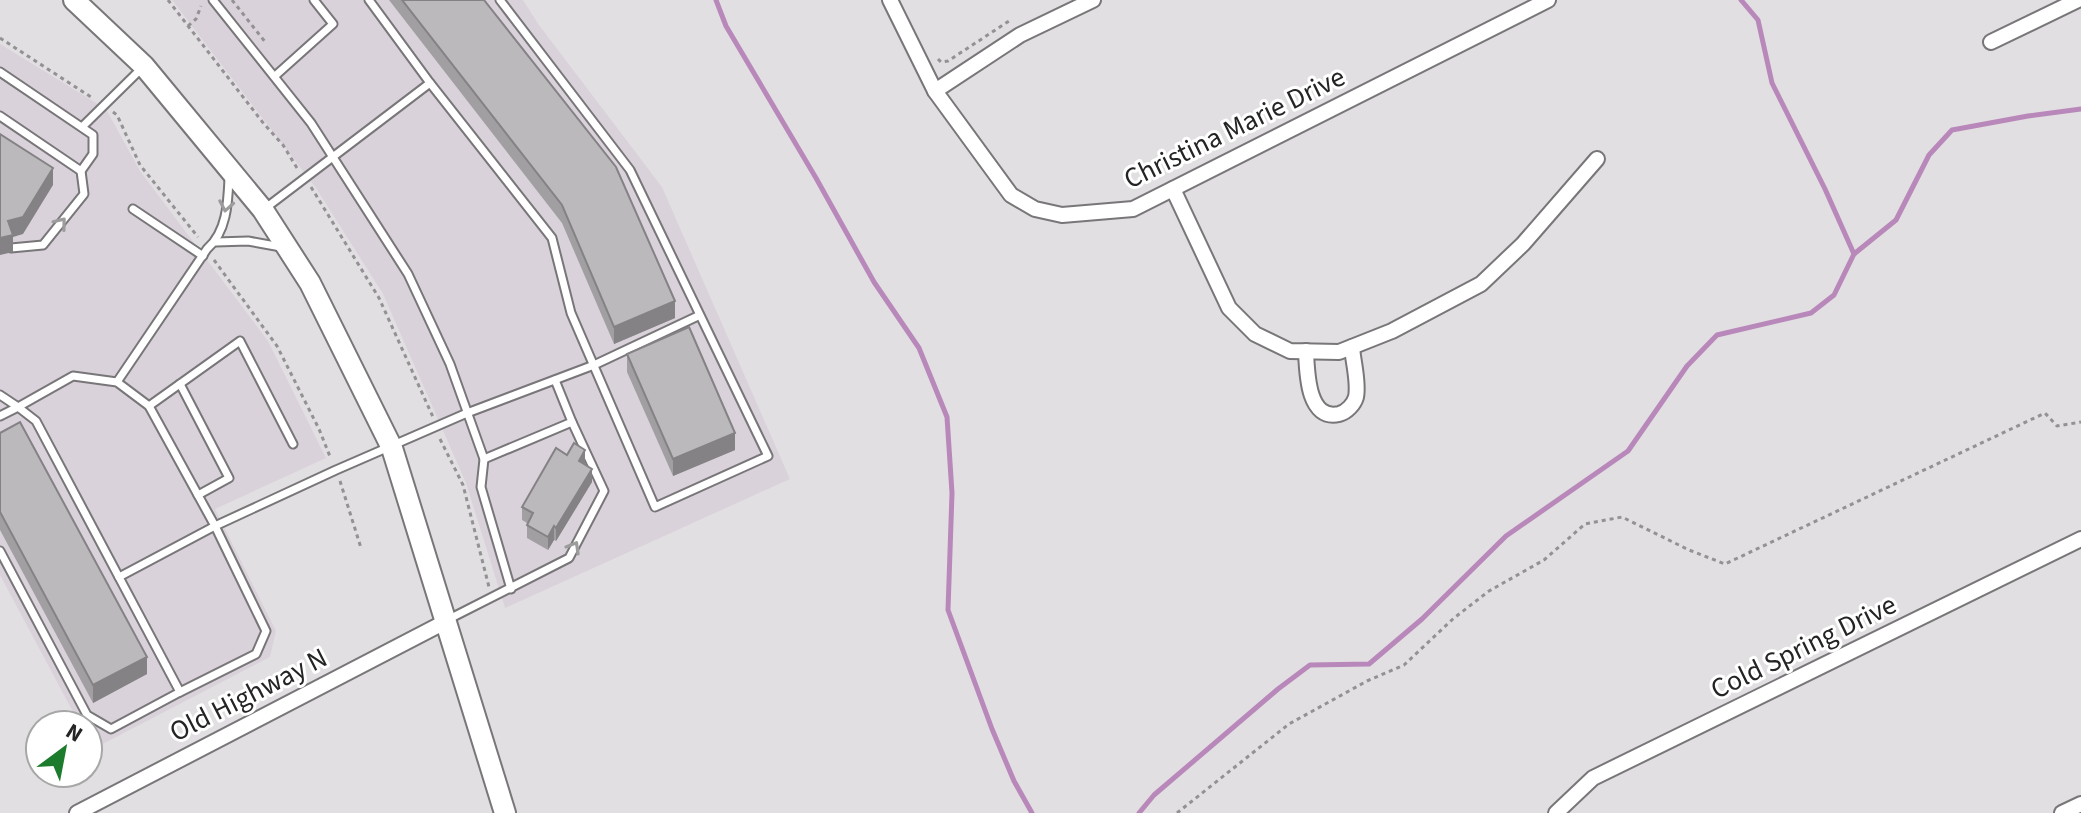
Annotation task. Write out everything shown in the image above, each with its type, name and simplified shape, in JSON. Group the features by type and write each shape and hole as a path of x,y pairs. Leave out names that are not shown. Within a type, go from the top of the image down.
{"main road":[{"path":"74,0 144,66 230,169 263,210 310,283 392,448 505,813"}],"street":[{"name":"Christina Marie Drive","path":"890,0 935,91 1011,195 1035,209 1062,215 1133,209 1548,0"},
{"path":"935,91 1020,35 1093,0"},
{"path":"1991,42 2078,0"},
{"path":"1173,189 1229,308 1255,334 1290,351 1339,352 1392,331 1481,284 1523,244 1597,159"},
{"path":"1306,351 1310,391 1316,405 1323,412 1335,414 1351,407 1356,398 1352,347"},
{"name":"Cold Spring Drive","path":"1556,813 1593,778 2081,539"},
{"name":"Old Highway N","path":"77,813 445,622"},
{"path":"2062,813 2081,804"}],"lane":[{"path":"213,0 275,76 333,156 408,274 450,364 484,459 481,487 511,589"},
{"path":"275,76 333,24 314,0"},
{"path":"369,0 552,238 571,313 655,507 768,456 630,170 500,0"},
{"path":"82,127 144,66"},
{"path":"0,72 93,135 93,154 81,171 84,194 43,245 11,248"},
{"path":"263,210 430,83"},
{"path":"0,116 81,171"},
{"path":"117,382 203,256 216,242 225,216 230,169"},
{"path":"133,209 203,256"},
{"path":"216,242 248,241 288,249"},
{"path":"119,577 215,526 336,470 467,413 594,365 698,316"},
{"path":"149,406 240,341 293,444"},
{"path":"0,416 73,376 117,382 149,406 215,526 266,631 256,654 111,729 87,715 0,551"},
{"path":"445,622 569,558 604,491 555,380"},
{"path":"180,384 229,478 198,495"},
{"path":"0,395 36,421 180,692"},
{"path":"484,459 572,422"}],"path":[{"path":"168,0 283,145 379,298 463,485 493,598"},
{"path":"188,26 196,19 205,0"},
{"path":"232,0 266,43"},
{"path":"935,56 941,62 948,61 1021,15"},
{"path":"1177,813 1289,724 1367,681 1404,665 1454,618 1489,591 1544,560 1585,524 1622,517 1725,564 2045,413 2057,426 2081,422"}],"shaded area":[{"path":"172,0 523,0 662,187 790,479 505,608 466,483 383,294 316,188"},
{"path":"0,44 106,109 140,171 268,341 326,458 215,509 276,631 270,657 104,743 104,709 71,709 0,575"}],"building":[{"path":"402,0 484,0 616,167 675,301 614,327 562,205"},
{"path":"0,134 53,168 23,217 8,221 13,235 0,238"},
{"path":"689,327 735,433 673,459 627,354"},
{"path":"20,422 147,657 93,685 0,512 0,433"},
{"path":"574,443 585,450 579,461 592,469 548,537 527,525 533,513 522,507 556,448 567,455"}],"waterway":[{"path":"716,0 726,26 874,282 919,348 947,417 952,493 948,610 992,729 1014,781 1032,813"},
{"path":"1741,0 1758,20 1772,83 1854,254"},
{"path":"1139,813 1154,795 1310,665 1369,664 1422,619 1506,536 1628,451 1687,366 1717,335 1811,313 1834,295 1854,254 1896,220 1929,155 1952,130 2081,109"}]}
